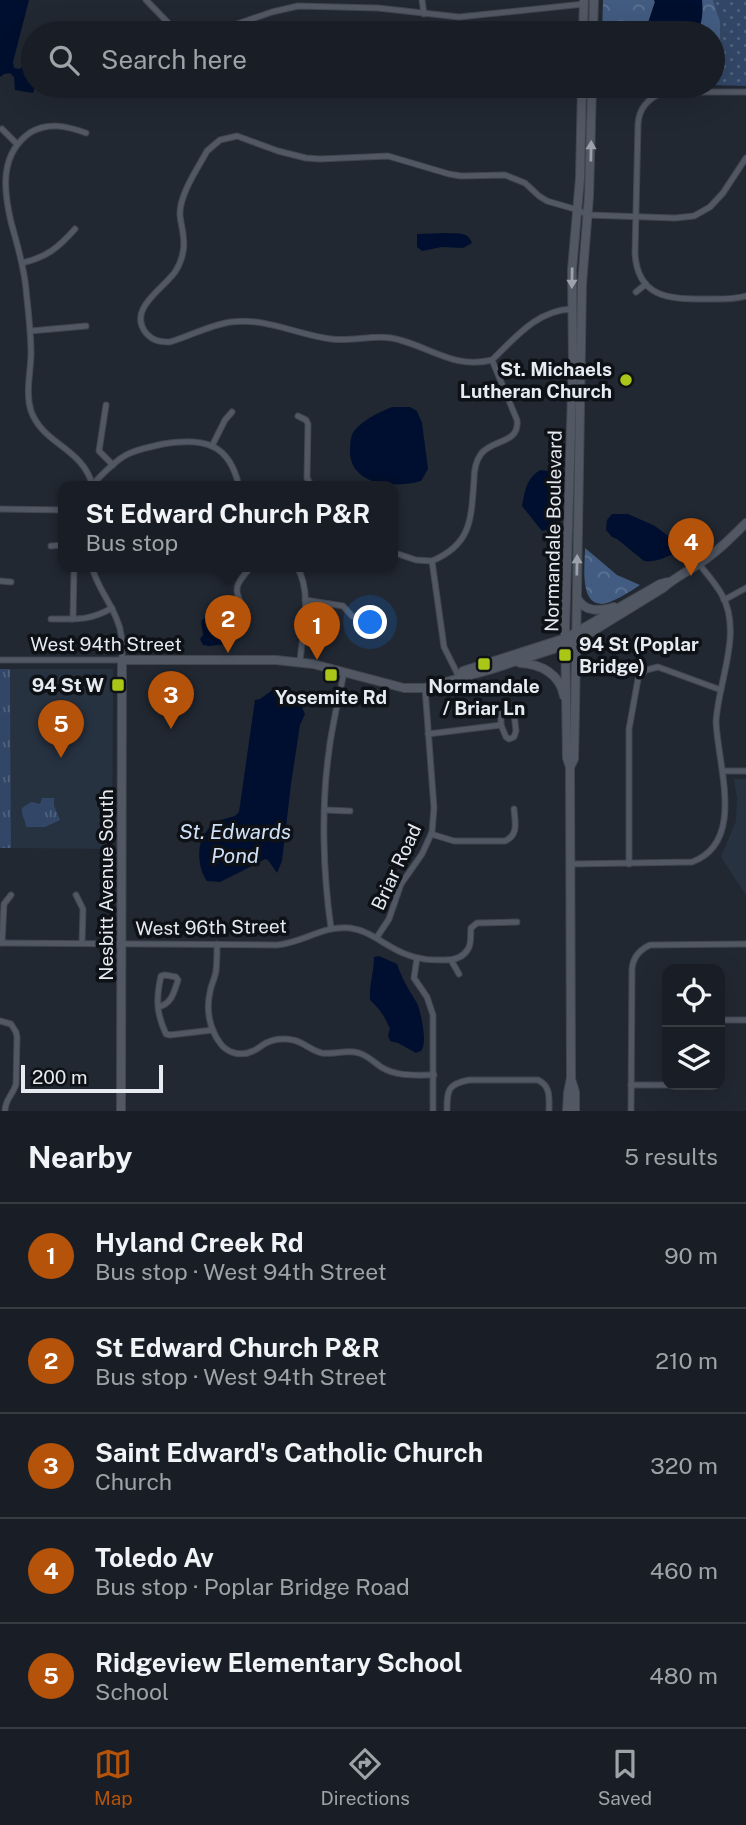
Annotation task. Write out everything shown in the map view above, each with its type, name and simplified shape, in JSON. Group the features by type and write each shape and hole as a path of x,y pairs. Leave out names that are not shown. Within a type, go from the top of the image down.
{"main road":[{"path":"583,21 584,2"},
{"path":"593,21 594,2"},
{"name":"Normandale Boulevard","path":"568,1111 571,1078 571,863 566,641 573,372 572,270 581,161 582,98"},
{"name":"Normandale Boulevard","path":"570,766 573,759 582,284 590,177 592,98"},
{"path":"575,637 627,603 699,564 716,552 746,523"},
{"path":"575,637 663,589 672,580"},
{"path":"576,595 582,606 597,610 627,603"},
{"name":"West 94th Street","path":"122,660 257,659 300,662 404,688 425,688 460,677 463,671 509,660 575,637"},
{"name":"Nesbitt Avenue South","path":"121,1111 122,660"},
{"path":"509,660 547,670 563,690 566,706"},
{"name":"Normandale Boulevard","path":"571,1078 575,1092 575,1111"}],"street":[{"path":"146,0 166,21"},
{"path":"422,0 424,14"},
{"path":"246,21 304,3 468,17 594,2"},
{"path":"725,92 746,92"},
{"path":"652,98 639,116 636,216 638,271 654,291 670,298 729,299 746,296"},
{"path":"86,133 65,126 44,127 25,136 16,143 5,161 2,182 26,283 31,367 28,393 32,413 43,430 87,469 92,481"},
{"path":"2,129 16,143"},
{"path":"572,309 558,310 536,319 492,360 483,362 453,360 393,338 330,339 246,322 231,322 163,342 156,341 145,331 140,320 144,306 180,262 184,241 180,216 182,199 208,151 213,145 229,137 237,136 278,152 306,158 388,156 461,176 505,175 525,183 547,201 588,215 685,218 703,212 723,193 746,158"},
{"path":"22,263 50,253 75,229"},
{"path":"636,292 646,284"},
{"path":"30,331 86,326"},
{"path":"398,554 416,560 432,561 447,555 466,532 471,515 476,464 482,452 511,438 517,430 517,420 492,360"},
{"path":"106,405 99,451 113,465"},
{"path":"212,446 232,412"},
{"path":"298,416 308,424 308,481"},
{"path":"97,481 129,453 191,441 212,446 225,456 235,471 238,481"},
{"path":"0,509 58,510"},
{"path":"51,546 58,545"},
{"path":"432,561 444,647 460,677"},
{"path":"571,863 692,863 708,855 720,843 725,832 729,797 716,722 729,634 728,613 717,587 699,564"},
{"path":"73,619 74,572"},
{"path":"94,572 120,629 122,660"},
{"path":"245,610 236,596 237,585 247,572"},
{"path":"299,572 304,582 305,600 300,662"},
{"path":"0,581 11,582"},
{"path":"724,600 746,588"},
{"path":"305,600 343,606 352,616"},
{"path":"51,619 93,617 112,608"},
{"name":"West 94th Street","path":"0,660 122,660"},
{"path":"629,864 629,729 638,679 646,670 658,667 721,690"},
{"path":"331,928 326,891 326,769 345,672"},
{"name":"Briar Road","path":"416,958 396,950 377,937 389,919 401,884 422,854 434,820 425,688"},
{"path":"507,709 512,711 516,731 514,737 506,737 501,725 502,712 507,709"},
{"path":"428,734 501,725"},
{"path":"725,771 746,771"},
{"path":"431,834 454,841 505,841 515,832 514,809"},
{"path":"325,810 350,811"},
{"path":"1,943 4,904 11,895"},
{"path":"76,895 83,909 82,943"},
{"path":"433,1111 433,1014 427,997 414,978 416,958 457,959 467,952 471,928 477,923 517,922"},
{"name":"West 96th Street","path":"1,943 287,944 331,928 353,928 377,937"},
{"path":"217,944 216,971 208,1012 220,1044 228,1051 235,1054 248,1053 275,1040 291,1040 320,1052 359,1053 398,1074 434,1075"},
{"path":"631,1111 632,963 635,957 650,945 746,944"},
{"path":"451,960 459,974"},
{"path":"158,1007 173,996 178,980 176,977 161,976 156,996 158,1007 166,1034 213,1030"},
{"path":"725,1020 746,1020"},
{"path":"0,1021 11,1024 17,1037 16,1084 8,1097 5,1111"},
{"path":"447,1111 448,1094 451,1087 458,1082 538,1080 544,1083 549,1091 549,1111"},
{"path":"631,1085 662,1085"}],"shaded area":[{"path":"10,669 113,669 112,849 11,848"},
{"path":"734,779 746,779 746,895 721,857 736,821"}],"green space":[{"path":"603,0 655,2 649,21 602,21"},
{"path":"702,0 713,0 720,21 701,21"},
{"path":"713,0 746,0 746,86 725,85 725,21 720,21"},
{"path":"585,548 617,575 640,585 610,602 600,604 593,601 588,595 584,576"},
{"path":"0,669 10,669 11,848 0,848"},
{"path":"42,798 54,798 54,806 60,820 45,827 26,827 22,808 31,802 40,804"}],"water":[{"path":"0,0 29,0 24,21 21,21 13,62 14,68 21,68 21,91 15,90 14,77 10,73 0,77"},
{"path":"654,0 702,0 701,21 649,21"},
{"path":"417,234 465,235 472,243 463,248 442,247 422,251 417,247"},
{"path":"392,407 410,407 417,411 422,423 428,469 421,481 398,484 398,481 374,481 358,472 352,464 350,447 354,431 376,414"},
{"path":"540,470 550,471 555,507 552,525 542,531 522,506 529,481"},
{"path":"612,514 628,514 655,526 682,550 659,560 644,561 606,530 607,520"},
{"path":"211,612 215,627 227,636 225,644 203,645 200,639 203,635 202,620"},
{"name":"St. Edwards Pond","path":"287,686 296,695 305,714 300,725 282,861 277,873 265,859 220,882 207,881 200,863 201,842 213,822 235,816 239,812 255,700 274,689"},
{"path":"379,956 397,964 417,1003 424,1035 423,1047 416,1053 390,1041 390,1029 370,1000 374,957"}],"place":[{"name":"St. Michaels Lutheran Church","path":"626,380"},
{"name":"Toledo Av","path":"691,576"},
{"name":"St Edward Church P&R","path":"228,653"},
{"name":"94 St (Poplar Bridge)","path":"565,655"},
{"name":"Hyland Creek Rd","path":"317,660"},
{"name":"Normandale / Briar Ln","path":"484,664"},
{"name":"Yosemite Rd","path":"331,675"},
{"name":"94 St W","path":"118,685"},
{"name":"Saint Edward's Catholic Church","path":"171,729"},
{"name":"Ridgeview Elementary School","path":"61,758"}]}
